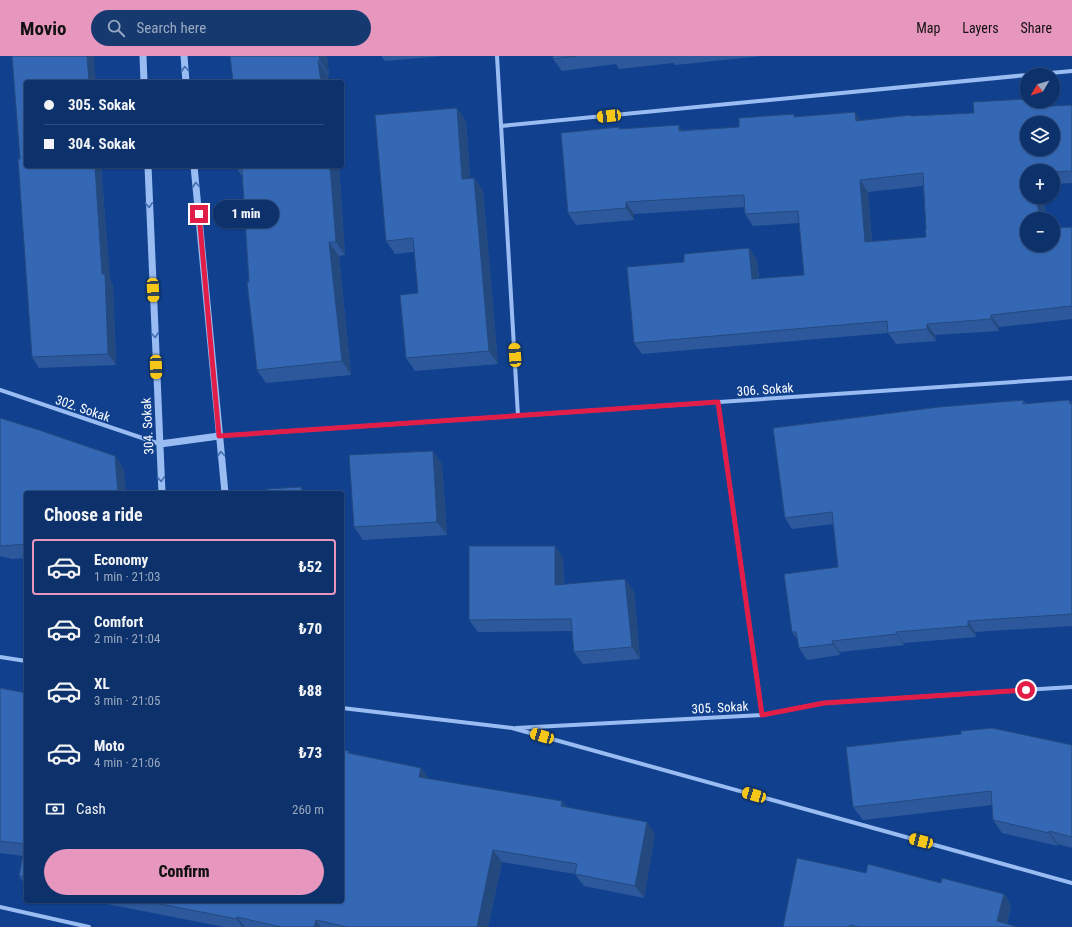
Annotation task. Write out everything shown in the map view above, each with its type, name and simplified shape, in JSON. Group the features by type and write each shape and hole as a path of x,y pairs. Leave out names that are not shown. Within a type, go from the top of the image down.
{"street":[{"path":"143,56 144,80"},
{"path":"184,56 186,80"},
{"path":"496,56 518,416"},
{"path":"1060,72 1072,71"},
{"path":"501,126 1020,76"},
{"name":"304. Sokak","path":"148,168 162,491"},
{"path":"194,168 224,491"},
{"name":"306. Sokak","path":"219,436 1072,378"},
{"name":"302. Sokak","path":"0,390 160,444"},
{"path":"718,402 762,715"},
{"path":"160,444 219,436"},
{"path":"0,658 24,660"},
{"name":"305. Sokak","path":"512,728 762,715 824,703 1072,687"},
{"path":"344,708 512,728 1072,884"},
{"path":"0,907 89,927"}],"building":[{"path":"12,56 87,56 89,80 24,80 24,168 95,168 102,274 105,274 108,354 32,357 18,159 20,159"},
{"path":"230,56 319,56 320,61 318,61 321,80 233,80"},
{"path":"553,56 577,56 553,59"},
{"path":"1020,99 1020,108 1060,108 1060,106 1072,105 1072,171 1060,172 1060,164 1020,164 1020,204 1038,204 1038,212 1020,212 1020,252 1060,252 1060,228 1072,227 1072,306 991,315 991,319 927,324 927,329 888,333 887,321 634,343 627,267 684,262 684,254 749,248 752,279 804,275 798,211 745,214 744,195 626,202 626,208 568,213 561,133 619,127 619,129 679,125 679,131 739,127 739,118 794,114 794,117 855,112 856,121 911,115 974,113 973,102","holes":["923,173 926,237 865,242 860,180"]},
{"path":"457,108 462,179 474,178 489,351 406,358 400,295 418,293 413,238 386,241 375,115"},
{"path":"330,168 336,242 329,242 342,361 257,370 247,282 249,282 242,169 237,169"},
{"path":"1023,400 1023,404 1069,400 1070,404 1072,403 1072,614 968,621 968,626 896,632 897,634 832,641 833,644 799,648 796,632 792,632 784,574 838,567 832,512 785,518 773,428 939,407"},
{"path":"0,418 115,456 118,491 24,491 24,544 0,545"},
{"path":"433,451 437,522 354,527 349,455"},
{"path":"301,487 302,491 267,491 267,489"},
{"path":"469,546 555,546 555,585 625,579 632,647 574,652 571,619 469,620"},
{"path":"0,688 24,693 24,844 0,841"},
{"path":"992,728 1072,745 1072,837 993,820 991,791 853,807 846,747 961,734 961,731"},
{"path":"344,750 349,751 348,753 421,768 419,777 562,801 561,806 647,822 635,886 575,874 577,864 493,850 477,927 347,927 316,920 314,927 281,927 237,917 237,919 155,903 344,903"},
{"path":"24,849 24,877 19,876"},
{"path":"797,858 866,873 868,864 941,883 942,878 1004,894 997,921 1018,927 859,927 850,925 849,927 783,927"}],"route":[{"path":"199,214 219,436 718,402 762,715 824,703 1026,690"}]}
